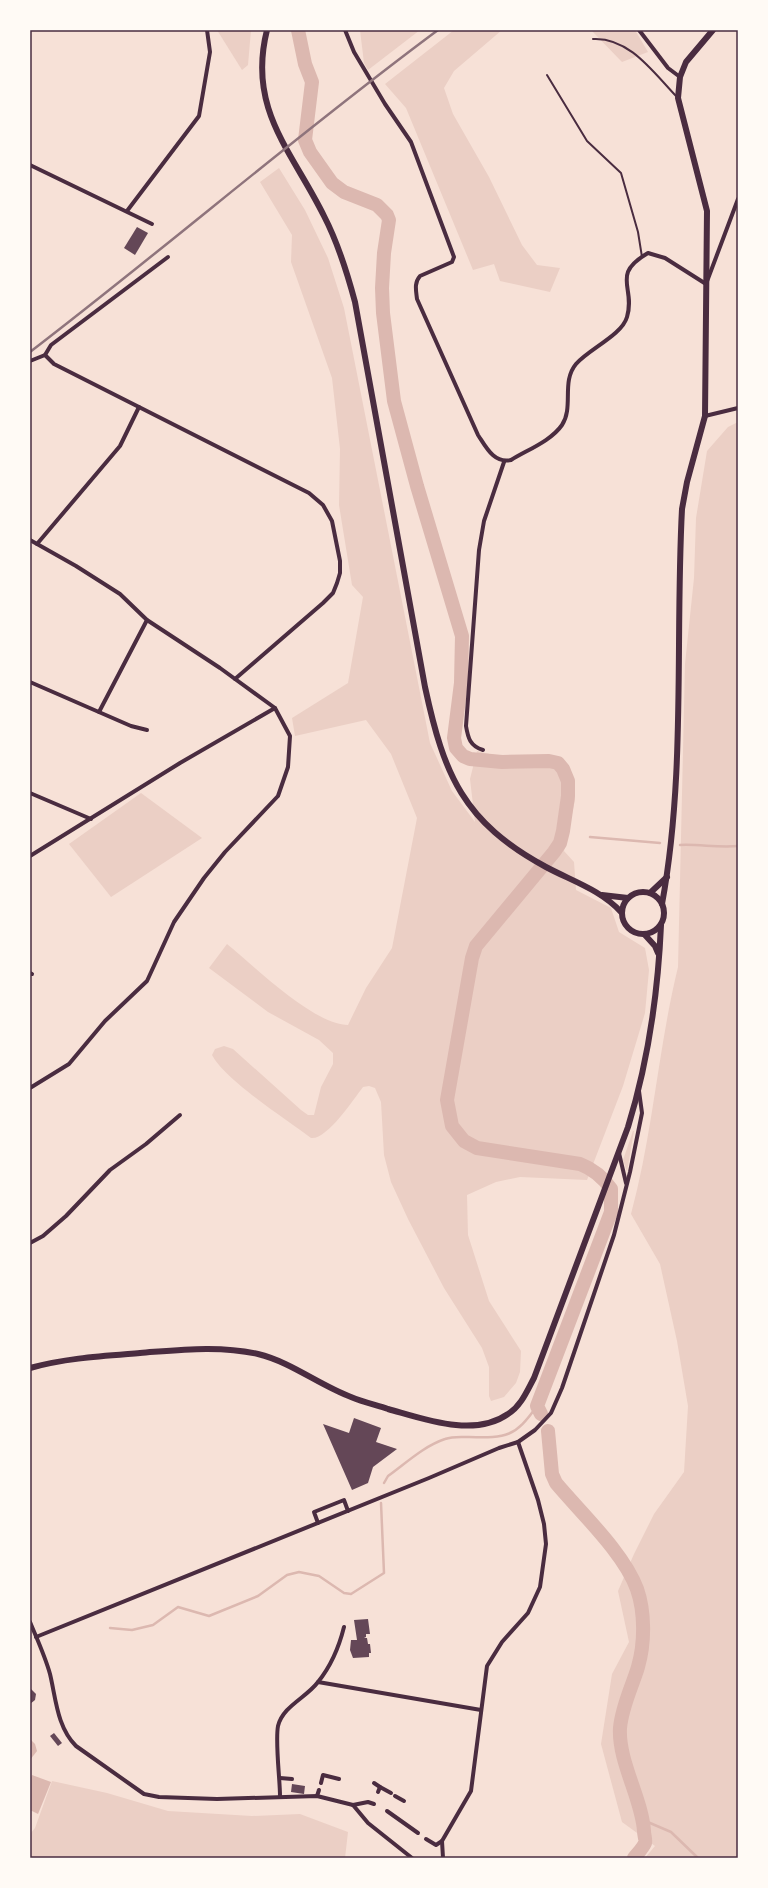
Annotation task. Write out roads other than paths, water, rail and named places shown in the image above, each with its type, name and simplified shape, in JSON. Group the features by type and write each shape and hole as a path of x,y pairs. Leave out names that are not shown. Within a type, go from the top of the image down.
{"main road":[{"path":"267,30 262,70 263,90 270,116 285,147 325,217 342,254 355,302 425,687 437,736 449,771 461,793 483,822 511,845 535,861 602,895 621,912"},
{"path":"662,904 668,877 677,733 682,509 687,482 705,416 706,211 678,98 680,77 686,62 712,30"},
{"path":"650,893 668,877"},
{"path":"30,1368 54,1362 89,1357 185,1349 222,1349 258,1354 300,1371 350,1397 442,1423 476,1425 488,1424 508,1414 520,1402 529,1388 619,1151 639,1091 648,1050 661,925 664,912 662,904 657,897 650,893 636,893 628,898 623,904 621,912 623,921 628,929 636,934 645,935 654,932 661,925"},
{"path":"602,895 628,898"},
{"path":"645,935 655,946 659,955"}],"street":[{"path":"127,211 199,116 210,52 207,30"},
{"path":"345,30 354,52 385,104 411,142 454,257 452,262 420,276 416,287 417,299 478,435 489,452 497,459 504,462 511,460 554,434 562,425 567,414 567,388 570,375 575,365 612,335 627,318 627,273 633,262 648,253 665,258 706,284 738,199"},
{"path":"639,30 668,68 680,77"},
{"path":"30,166 152,224"},
{"path":"30,361 45,355 51,344 168,257"},
{"path":"45,355 54,364 309,493 323,505 332,521 340,568 339,578 333,593 235,679"},
{"path":"37,544 120,446 139,406"},
{"path":"705,416 738,408"},
{"path":"483,750 472,744 466,726 474,598 479,550 484,521 504,462"},
{"path":"30,540 120,594 147,620 235,679 275,708 290,736 288,767 278,796 225,852 204,878 174,922 147,981 105,1021 69,1064 30,1088"},
{"path":"99,712 147,620"},
{"path":"30,682 131,726 147,730"},
{"path":"30,856 180,763 275,708"},
{"path":"30,793 91,818"},
{"path":"36,1637 348,1511 499,1448 518,1442 543,1422 551,1412 562,1388 614,1235 642,1113 639,1091"},
{"path":"30,1243 43,1236 66,1216 110,1170 146,1144 180,1116"},
{"path":"619,1151 626,1185"},
{"path":"426,1839 436,1845 442,1841 471,1791 487,1666 502,1642 532,1607 540,1587 546,1544 544,1524 538,1500 518,1442"},
{"path":"318,1523 314,1512 344,1500 348,1511"},
{"path":"30,1622 49,1673 62,1726 68,1738 144,1794 159,1797 196,1799 280,1796 300,1798 317,1796 353,1806 373,1802"},
{"path":"280,1796 277,1733 280,1719 284,1712 318,1682 339,1648 344,1628"},
{"path":"318,1682 481,1710"},
{"path":"321,1783 323,1775 339,1779"},
{"path":"280,1778 292,1779"},
{"path":"374,1784 391,1793"},
{"path":"378,1792 380,1787"},
{"path":"317,1796 319,1790"},
{"path":"396,1796 404,1801"},
{"path":"353,1806 368,1823 412,1858"},
{"path":"387,1811 418,1833"},
{"path":"442,1841 443,1858"}],"lane":[{"path":"593,39 604,38 617,42 631,50 678,98"},
{"path":"547,75 586,141 621,173 638,232 642,257"}],"waterway":[{"path":"298,30 305,64 312,82 305,140 310,152 332,183 344,192 377,205 387,215 389,220 384,253 382,288 383,313 394,401 417,486 462,636 461,683 454,738 456,748 463,756 470,759 502,762 549,761 558,763 563,769 568,781 568,796 560,843 476,946 472,958 447,1100 452,1126 464,1141 477,1148 580,1164 597,1174 611,1189 611,1212 537,1406 541,1414"},
{"path":"590,837 660,843"},
{"path":"680,845 723,847 738,846"},
{"path":"384,1483 388,1476 415,1455 437,1442 454,1437 493,1437 509,1434 516,1430 537,1406"},
{"path":"548,1431 552,1474 556,1483 601,1534 622,1561 631,1575 640,1598 643,1617 642,1648 638,1667 623,1712 620,1728 620,1741 626,1767 639,1806 645,1839 644,1845 634,1858"},
{"path":"110,1628 132,1630 153,1625 178,1607 209,1616 258,1596 287,1575 299,1572 319,1576 344,1593 351,1594 384,1573 381,1503"},
{"path":"643,1820 671,1832 698,1858"}],"railway":[{"path":"30,352 284,149 438,30"}]}
